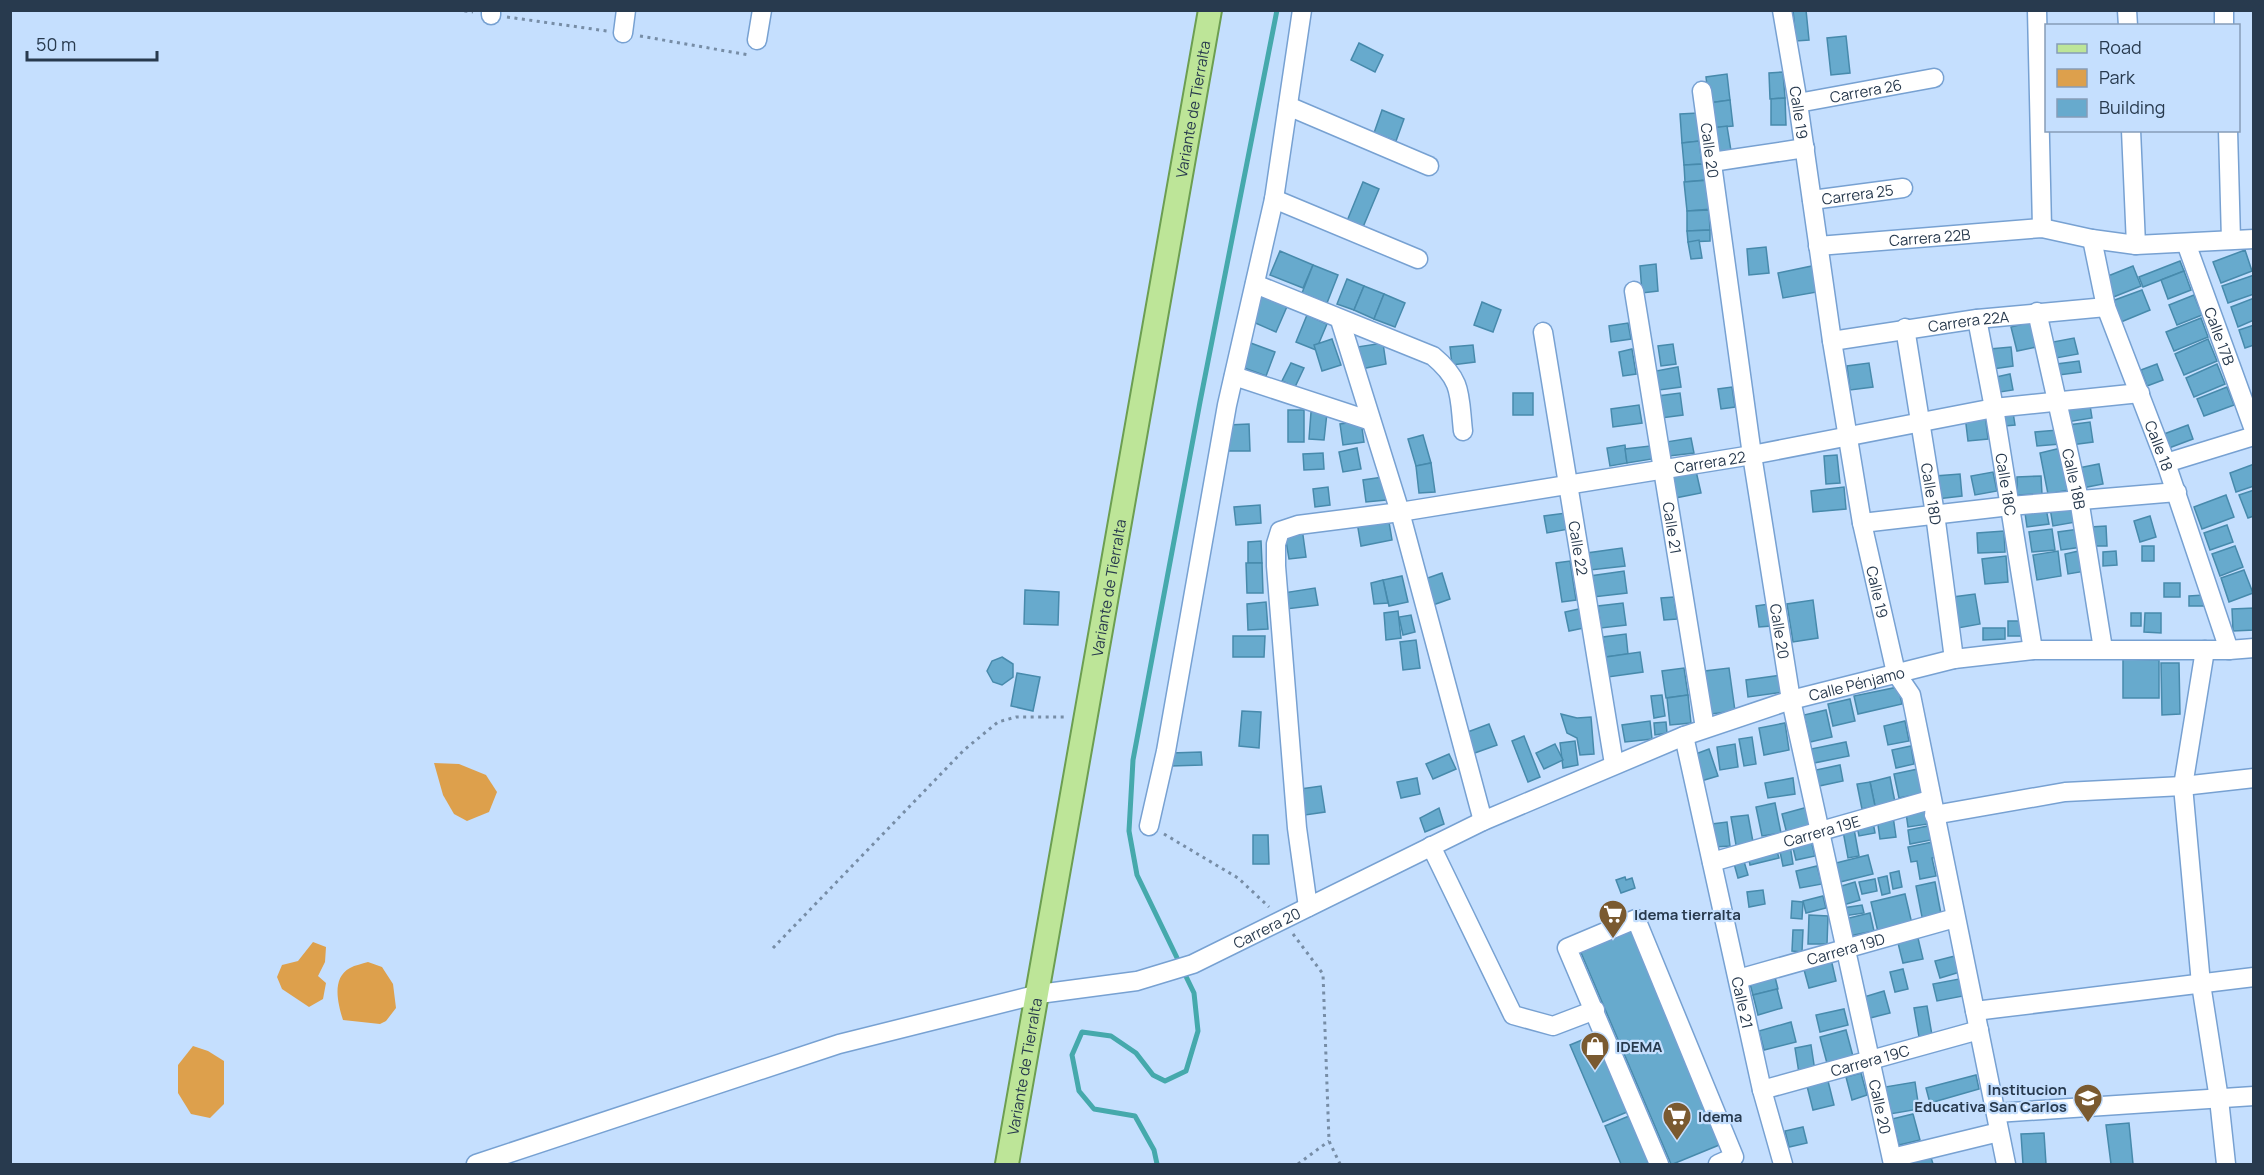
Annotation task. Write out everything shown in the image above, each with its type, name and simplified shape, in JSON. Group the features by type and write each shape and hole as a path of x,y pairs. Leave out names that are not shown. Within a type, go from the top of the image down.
{"main road":[{"name":"Variante de Tierralta","path":"1007,1164 1039,994 1206,11"}],"street":[{"path":"622,33 626,10"},
{"path":"757,40 762,10"},
{"path":"1149,826 1166,751 1234,376 1274,199 1302,10"},
{"name":"Calle 19","path":"1782,10 1862,523 1896,673 1911,695 2006,1164"},
{"path":"2037,10 2042,228"},
{"name":"Carrera 26","path":"1798,103 1934,78"},
{"name":"Calle 20","path":"1702,91 1752,455 1791,700 1892,1161"},
{"path":"1288,106 1429,166"},
{"path":"2132,132 2136,245"},
{"path":"2228,132 2231,240"},
{"path":"1712,162 1805,148"},
{"name":"Carrera 25","path":"1812,200 1903,188"},
{"path":"1274,199 1418,259"},
{"name":"Carrera 22B","path":"1818,246 2042,228 2092,239 2136,245 2253,239"},
{"name":"Calle 18","path":"2092,239 2106,306 2177,492 2229,650"},
{"name":"Calle 17B","path":"2186,243 2253,430"},
{"path":"1255,284 1433,356 1448,369 1458,384 1463,431"},
{"name":"Calle 21","path":"1634,291 1705,728"},
{"name":"Carrera 22A","path":"1832,340 1977,318 2106,306"},
{"name":"Calle 18B","path":"2037,312 2079,500 2103,649"},
{"name":"Calle 18C","path":"1977,318 2033,650"},
{"path":"1340,320 1400,512 1483,821"},
{"name":"Calle 18D","path":"1905,328 1935,514 1954,659"},
{"name":"Calle 22","path":"1543,332 1614,764"},
{"path":"1234,376 1371,421"},
{"name":"Carrera 22","path":"1308,907 1297,828 1276,566 1276,544 1280,531 1298,525 1400,512 1752,455 1994,408 2140,393"},
{"path":"2166,463 2253,436"},
{"path":"1862,523 2010,506 2177,492"},
{"name":"Calle Pénjamo","path":"1483,821 1614,764 1705,728 1791,700 1954,659 2033,650 2253,648"},
{"path":"2205,650 2183,786 2201,984 2226,1164"},
{"name":"Calle 21","path":"1684,736 1762,1090 1783,1164"},
{"name":"Carrera 19E","path":"1712,862 1820,831 1932,807 2065,792 2183,786 2253,778"},
{"name":"Carrera 20","path":"476,1164 839,1044 1039,994 1137,981 1193,964 1483,821"},
{"path":"1431,846 1513,1015 1553,1026 1594,1010"},
{"name":"Carrera 19D","path":"1738,979 1955,918"},
{"path":"1659,1164 1567,948 1636,920 1734,1157 1718,1164"},
{"path":"1975,1011 2253,977"},
{"name":"Carrera 19C","path":"1762,1090 1979,1030"},
{"path":"1996,1113 2253,1096"},
{"path":"1892,1161 1999,1132"}],"path":[{"path":"773,948 963,750 998,722 1016,717 1046,715 1085,719"},
{"path":"1149,826 1238,878 1282,920 1323,974 1329,1141 1340,1164"},
{"path":"1298,1164 1329,1141"}],"green space":[{"path":"434,763 459,764 486,775 497,792 489,812 467,821 454,814 443,795"},
{"path":"313,942 326,947 325,962 318,976 326,983 323,999 309,1007 282,989 277,977 282,965 298,961"},
{"path":"368,962 382,967 393,984 396,1008 386,1021 380,1024 343,1020 337,992 340,978 350,968"},
{"path":"193,1046 208,1051 224,1061 224,1104 210,1118 191,1114 178,1093 178,1065"}],"building":[{"path":"1793,10 1806,10 1809,40 1796,41"},
{"path":"1846,36 1850,73 1831,75 1827,38"},
{"path":"1359,43 1383,55 1375,72 1351,60"},
{"path":"1783,72 1785,98 1770,99 1769,73"},
{"path":"1727,74 1730,100 1709,103 1706,77"},
{"path":"1785,98 1786,125 1771,125 1771,99"},
{"path":"1730,100 1733,126 1712,128 1709,103"},
{"path":"1382,110 1404,119 1396,141 1374,133"},
{"path":"1698,113 1701,141 1682,143 1680,114"},
{"path":"1727,126 1732,157 1717,160 1712,128"},
{"path":"1699,141 1702,164 1684,165 1682,143"},
{"path":"1704,164 1705,180 1685,182 1684,165"},
{"path":"1710,180 1712,209 1687,211 1684,182"},
{"path":"1363,182 1379,189 1363,227 1347,221"},
{"path":"1709,210 1710,230 1687,231 1687,211"},
{"path":"1710,230 1710,241 1688,242 1687,231"},
{"path":"1699,240 1702,258 1691,259 1688,242"},
{"path":"1766,247 1769,273 1749,275 1747,249"},
{"path":"2245,250 2252,271 2221,283 2213,262"},
{"path":"1280,251 1313,265 1303,288 1270,275"},
{"path":"2180,261 2184,271 2143,287 2139,277"},
{"path":"1656,264 1658,291 1642,293 1640,266"},
{"path":"1313,265 1338,275 1327,303 1302,293"},
{"path":"1812,266 1817,292 1783,298 1778,273"},
{"path":"2133,266 2141,286 2111,298 2103,278"},
{"path":"2184,271 2191,290 2168,299 2161,280"},
{"path":"2254,275 2254,294 2228,303 2222,286"},
{"path":"1347,279 1364,286 1354,310 1337,304"},
{"path":"1364,286 1384,294 1374,319 1354,310"},
{"path":"2142,290 2150,310 2121,322 2112,301"},
{"path":"1263,292 1289,302 1276,332 1251,321"},
{"path":"1384,294 1405,303 1395,327 1374,319"},
{"path":"2194,295 2202,315 2177,325 2169,305"},
{"path":"2254,298 2254,320 2238,327 2231,307"},
{"path":"1482,302 1501,310 1493,332 1474,325"},
{"path":"1307,315 1327,324 1316,350 1296,342"},
{"path":"2201,318 2208,337 2174,351 2166,332"},
{"path":"2035,321 2041,346 2017,351 2011,327"},
{"path":"1628,323 1631,339 1611,342 1609,326"},
{"path":"2254,325 2254,345 2245,348 2239,330"},
{"path":"2074,338 2078,354 2056,358 2053,342"},
{"path":"1332,339 1341,365 1322,371 1314,345"},
{"path":"2208,339 2217,361 2184,375 2175,354"},
{"path":"1248,342 1275,352 1266,376 1239,366"},
{"path":"1383,343 1386,364 1361,369 1357,347"},
{"path":"1673,344 1676,364 1661,366 1658,346"},
{"path":"1473,345 1475,362 1452,365 1450,347"},
{"path":"2011,347 2013,366 1993,369 1990,349"},
{"path":"1632,349 1636,374 1623,376 1619,352"},
{"path":"2079,361 2081,372 2059,375 2057,364"},
{"path":"1291,363 1304,368 1295,387 1282,381"},
{"path":"1869,363 1873,387 1850,390 1847,366"},
{"path":"2157,364 2163,380 2147,386 2141,370"},
{"path":"2217,364 2225,384 2194,397 2186,378"},
{"path":"1678,367 1681,387 1659,390 1656,371"},
{"path":"2010,374 2013,390 2000,392 1996,377"},
{"path":"1732,387 1735,407 1721,409 1718,389"},
{"path":"2227,387 2234,405 2204,416 2197,399"},
{"path":"1513,393 1533,393 1533,415 1513,415"},
{"path":"1680,393 1683,415 1661,418 1658,396"},
{"path":"2089,399 2092,418 2067,422 2064,402"},
{"path":"1639,405 1642,423 1613,427 1611,409"},
{"path":"2012,406 2015,425 2005,426 2003,407"},
{"path":"1288,410 1304,410 1304,442 1288,442"},
{"path":"1311,412 1327,413 1324,440 1309,439"},
{"path":"1985,414 1988,439 1968,441 1965,416"},
{"path":"1361,421 1364,442 1343,445 1340,424"},
{"path":"2090,422 2093,442 2071,445 2068,425"},
{"path":"1249,424 1250,451 1229,451 1228,425"},
{"path":"2188,425 2193,439 2169,448 2164,434"},
{"path":"2058,430 2060,444 2037,446 2035,432"},
{"path":"1423,435 1431,463 1416,466 1408,439"},
{"path":"1691,438 1694,453 1669,456 1666,442"},
{"path":"1625,445 1627,463 1610,466 1607,448"},
{"path":"1650,446 1652,459 1627,463 1625,449"},
{"path":"1357,448 1361,469 1343,472 1339,452"},
{"path":"2061,448 2069,490 2048,494 2040,453"},
{"path":"1323,453 1324,469 1304,470 1303,454"},
{"path":"1837,455 1840,483 1826,484 1824,456"},
{"path":"1431,463 1435,492 1419,493 1416,466"},
{"path":"2099,464 2103,484 2082,488 2078,468"},
{"path":"2254,464 2254,486 2236,492 2230,473"},
{"path":"1696,471 1701,493 1675,498 1671,476"},
{"path":"1993,472 1997,491 1975,495 1971,476"},
{"path":"1960,474 1962,496 1937,499 1935,476"},
{"path":"2041,476 2042,494 2017,495 2017,477"},
{"path":"1383,477 1386,500 1366,502 1363,480"},
{"path":"1328,487 1330,505 1315,507 1313,489"},
{"path":"1844,487 1846,509 1813,512 1811,491"},
{"path":"2254,490 2254,516 2248,518 2239,495"},
{"path":"2226,495 2234,517 2202,529 2194,507"},
{"path":"2045,503 2049,524 2027,527 2024,506"},
{"path":"2073,504 2076,522 2053,526 2050,508"},
{"path":"1260,505 1261,523 1236,525 1234,507"},
{"path":"1566,513 1569,529 1547,533 1544,516"},
{"path":"1388,516 1392,540 1361,546 1357,522"},
{"path":"2150,516 2156,537 2140,542 2134,521"},
{"path":"2227,525 2233,542 2210,550 2204,533"},
{"path":"2106,526 2107,546 2090,546 2090,527"},
{"path":"1302,528 1306,557 1289,559 1284,530"},
{"path":"2052,529 2055,550 2032,552 2029,532"},
{"path":"2079,529 2082,547 2061,550 2058,532"},
{"path":"2004,531 2005,552 1978,553 1977,533"},
{"path":"1261,541 1262,563 1248,563 1248,542"},
{"path":"2142,546 2154,546 2154,561 2142,561"},
{"path":"2235,546 2243,567 2220,576 2212,554"},
{"path":"1622,548 1625,566 1590,570 1587,553"},
{"path":"2083,550 2086,571 2068,574 2065,554"},
{"path":"2058,551 2061,576 2037,580 2033,555"},
{"path":"2116,551 2117,565 2103,566 2103,552"},
{"path":"2006,556 2008,582 1985,584 1982,559"},
{"path":"1570,561 1576,600 1562,602 1556,563"},
{"path":"1246,563 1262,563 1263,593 1247,593"},
{"path":"2244,570 2253,593 2229,602 2221,578"},
{"path":"1624,571 1627,593 1593,597 1590,576"},
{"path":"1442,573 1450,599 1433,605 1425,579"},
{"path":"1402,576 1408,602 1389,606 1383,580"},
{"path":"1383,580 1388,603 1374,604 1371,583"},
{"path":"2164,583 2180,583 2180,597 2164,597"},
{"path":"1315,588 1318,605 1286,609 1283,593"},
{"path":"1025,590 1059,592 1058,625 1024,624"},
{"path":"1975,594 1980,624 1958,628 1953,597"},
{"path":"2204,595 2204,606 2189,606 2189,596"},
{"path":"1674,597 1677,619 1664,620 1661,598"},
{"path":"1813,600 1818,638 1793,642 1787,604"},
{"path":"1266,602 1268,629 1248,630 1247,604"},
{"path":"1623,603 1626,625 1601,628 1598,606"},
{"path":"1769,604 1771,626 1759,627 1756,606"},
{"path":"2254,608 2254,630 2233,631 2232,609"},
{"path":"1579,609 1584,628 1569,631 1565,612"},
{"path":"1398,611 1401,638 1386,640 1384,613"},
{"path":"2131,613 2141,613 2141,626 2131,626"},
{"path":"2145,613 2161,613 2161,633 2144,632"},
{"path":"1411,615 1415,632 1403,635 1399,617"},
{"path":"2008,621 2021,621 2022,636 2008,636"},
{"path":"1983,628 2005,628 2005,639 1983,640"},
{"path":"1626,634 1628,654 1606,657 1603,637"},
{"path":"1233,636 1265,636 1264,657 1233,657"},
{"path":"1416,640 1420,668 1403,670 1400,642"},
{"path":"1640,652 1643,672 1608,677 1606,657"},
{"path":"1002,657 1013,664 1013,677 1002,685 993,682 987,671 992,661"},
{"path":"2123,659 2159,660 2159,698 2123,698"},
{"path":"2161,663 2179,663 2180,714 2162,715"},
{"path":"1684,668 1688,695 1666,698 1662,671"},
{"path":"1729,668 1735,711 1711,714 1705,671"},
{"path":"1017,673 1040,677 1033,711 1011,706"},
{"path":"1781,675 1783,692 1748,697 1746,680"},
{"path":"1898,687 1902,704 1858,714 1854,696"},
{"path":"1662,695 1665,716 1654,718 1651,696"},
{"path":"1688,695 1691,723 1670,725 1667,698"},
{"path":"1850,699 1855,721 1833,726 1828,704"},
{"path":"1826,710 1832,737 1810,742 1804,715"},
{"path":"1242,711 1261,712 1259,748 1239,746"},
{"path":"1561,714 1577,718 1591,717 1594,754 1580,755 1577,738 1567,733"},
{"path":"1650,721 1652,739 1625,742 1622,725"},
{"path":"1905,721 1909,741 1888,745 1884,726"},
{"path":"1666,722 1667,733 1655,735 1654,723"},
{"path":"1785,723 1789,750 1764,755 1759,728"},
{"path":"1489,724 1497,745 1472,754 1465,733"},
{"path":"1524,736 1540,777 1528,782 1512,741"},
{"path":"1752,737 1756,764 1744,766 1739,739"},
{"path":"1575,741 1578,765 1563,768 1560,743"},
{"path":"1846,742 1849,756 1814,763 1811,749"},
{"path":"1555,744 1563,760 1544,769 1536,753"},
{"path":"1735,744 1738,767 1720,770 1717,747"},
{"path":"1911,746 1914,764 1896,768 1892,750"},
{"path":"1709,749 1718,776 1701,781 1693,755"},
{"path":"1201,752 1202,765 1171,766 1171,753"},
{"path":"1449,754 1456,769 1433,779 1426,764"},
{"path":"1840,765 1843,781 1819,786 1816,770"},
{"path":"1918,769 1924,793 1899,798 1894,774"},
{"path":"1890,777 1895,802 1875,806 1870,782"},
{"path":"1417,778 1420,794 1401,798 1397,782"},
{"path":"1793,778 1795,794 1768,798 1765,783"},
{"path":"1870,782 1875,806 1862,809 1857,784"},
{"path":"1321,786 1325,812 1305,815 1301,789"},
{"path":"1775,803 1781,833 1762,836 1756,807"},
{"path":"1808,807 1813,827 1787,834 1782,814"},
{"path":"1439,808 1444,824 1425,832 1420,818"},
{"path":"1925,810 1928,824 1908,827 1906,813"},
{"path":"1748,815 1753,842 1736,845 1731,817"},
{"path":"1893,816 1896,837 1880,839 1877,818"},
{"path":"1727,822 1730,846 1714,847 1712,824"},
{"path":"1873,822 1875,833 1859,836 1857,826"},
{"path":"1928,826 1931,840 1910,844 1908,830"},
{"path":"1854,829 1859,856 1848,858 1843,831"},
{"path":"1253,835 1268,835 1269,864 1253,864"},
{"path":"1811,840 1815,856 1796,860 1792,844"},
{"path":"1933,842 1936,857 1932,858 1936,876 1920,879 1917,861 1911,862 1908,847"},
{"path":"1790,845 1793,864 1783,866 1779,847"},
{"path":"1776,848 1779,858 1750,865 1748,855"},
{"path":"1868,855 1873,874 1840,882 1836,863"},
{"path":"1743,858 1748,875 1738,878 1733,860"},
{"path":"1817,866 1822,884 1800,888 1796,871"},
{"path":"1899,871 1902,887 1893,889 1890,873"},
{"path":"1887,876 1890,893 1882,895 1878,878"},
{"path":"1625,877 1626,880 1632,878 1635,888 1621,893 1616,880"},
{"path":"1875,879 1877,891 1862,894 1859,882"},
{"path":"1855,882 1860,900 1840,906 1835,888"},
{"path":"1935,882 1941,914 1922,917 1916,886"},
{"path":"1763,890 1765,904 1749,907 1747,892"},
{"path":"1905,894 1912,924 1878,932 1871,902"},
{"path":"1823,896 1826,908 1806,913 1803,901"},
{"path":"1792,901 1803,902 1802,919 1791,918"},
{"path":"1862,905 1864,913 1844,916 1843,908"},
{"path":"1870,913 1874,931 1849,936 1845,919"},
{"path":"1809,915 1828,916 1827,944 1808,944"},
{"path":"1632,925 1724,1143 1673,1164 1671,1164 1579,948"},
{"path":"1793,930 1803,930 1802,952 1792,951"},
{"path":"1917,934 1923,959 1903,963 1897,939"},
{"path":"1955,956 1960,972 1940,978 1935,961"},
{"path":"1831,959 1836,981 1809,988 1803,966"},
{"path":"1903,969 1908,989 1895,992 1890,972"},
{"path":"1774,973 1778,989 1753,995 1749,980"},
{"path":"1959,979 1963,996 1937,1001 1933,984"},
{"path":"1777,989 1782,1008 1758,1015 1753,995"},
{"path":"1884,991 1890,1013 1870,1018 1864,997"},
{"path":"1927,1006 1932,1035 1919,1037 1914,1008"},
{"path":"1844,1009 1848,1025 1820,1032 1816,1015"},
{"path":"1791,1022 1796,1042 1764,1050 1759,1031"},
{"path":"1846,1030 1854,1060 1828,1067 1820,1037"},
{"path":"1594,1035 1627,1112 1603,1122 1570,1045"},
{"path":"1811,1045 1815,1071 1799,1073 1795,1048"},
{"path":"1861,1073 1867,1095 1852,1100 1846,1077"},
{"path":"1976,1075 1979,1089 1930,1103 1926,1088"},
{"path":"1828,1081 1834,1105 1813,1110 1807,1086"},
{"path":"1915,1082 1919,1109 1890,1114 1885,1087"},
{"path":"1913,1114 1920,1140 1899,1145 1892,1119"},
{"path":"1629,1116 1649,1164 1621,1164 1605,1126"},
{"path":"2129,1123 2133,1164 2111,1164 2106,1125"},
{"path":"1803,1127 1807,1143 1789,1147 1785,1131"},
{"path":"2044,1133 2046,1164 2023,1164 2021,1134"},
{"path":"1930,1154 1933,1164 1906,1164 1905,1160"}],"waterway":[{"path":"1157,1164 1154,1150 1135,1116 1094,1109 1079,1091 1072,1055 1082,1032 1111,1036 1136,1053 1153,1075 1165,1081 1186,1071 1198,1031 1194,993 1137,875 1129,831 1133,760 1277,10"}],"place":[{"name":"Idema tierralta","path":"1613,940"},
{"name":"IDEMA","path":"1595,1072"},
{"name":"Institucion Educativa San Carlos","path":"2088,1124"},
{"name":"Idema","path":"1677,1142"}]}
